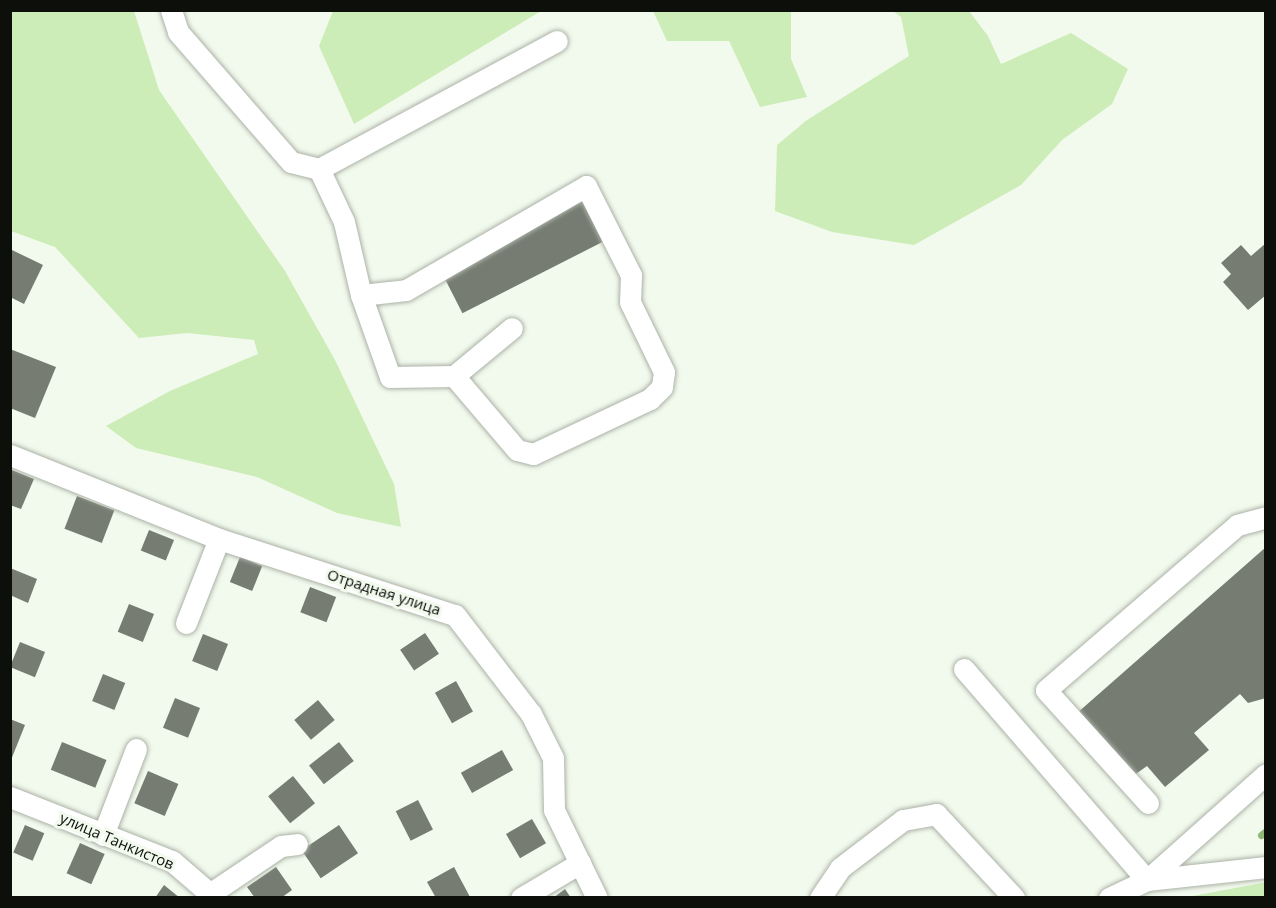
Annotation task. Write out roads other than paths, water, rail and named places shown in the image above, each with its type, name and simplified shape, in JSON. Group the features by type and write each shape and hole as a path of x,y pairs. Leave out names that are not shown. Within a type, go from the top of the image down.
{"street":[{"path":"171,10 178,32 291,162 319,169 556,41"},
{"path":"319,169 344,222 361,295 390,377 454,376 512,328"},
{"path":"361,295 406,290 586,186 631,275 630,302 664,372 662,387 650,399 533,454 517,450 454,376"},
{"name":"Отрадная улица","path":"10,455 219,539 455,615 531,714 553,758 554,810 597,897"},
{"path":"1148,803 1046,690 1237,525 1266,518"},
{"path":"186,623 219,539"},
{"path":"964,669 1147,880"},
{"path":"103,835 136,749"},
{"path":"1147,880 1266,774"},
{"name":"улица Танкистов","path":"10,797 172,861 213,895"},
{"path":"820,897 840,868 903,820 936,814 1014,897"},
{"path":"213,895 281,846 297,844"},
{"path":"521,897 580,863"},
{"path":"1109,897 1147,880 1266,867"}],"waterway":[{"path":"1261,835 1266,831"}]}
